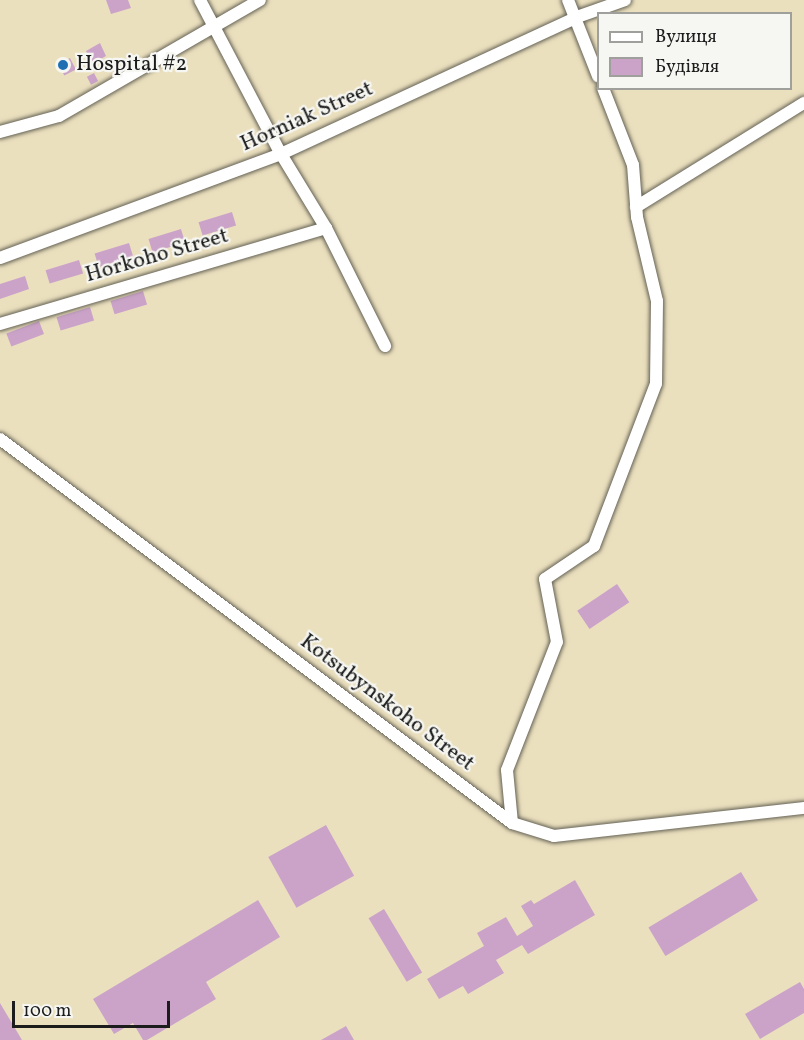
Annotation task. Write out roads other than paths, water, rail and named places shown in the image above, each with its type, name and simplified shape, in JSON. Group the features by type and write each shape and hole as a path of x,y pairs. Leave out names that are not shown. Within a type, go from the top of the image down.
{"street":[{"path":"200,0 281,154 326,228 385,346"},
{"path":"0,132 59,116 260,0"},
{"path":"568,0 577,17 597,73"},
{"name":"Horniak Street","path":"0,258 281,154 577,17 625,0"},
{"path":"512,823 507,770 557,642 545,579 594,546 656,384 657,301 636,207 633,165 604,90"},
{"path":"636,207 804,103"},
{"name":"Horkoho Street","path":"0,324 326,228"},
{"name":"Kotsubynskoho Street","path":"0,439 512,823 554,836 804,808"}],"place":[{"name":"Hospital #2","path":"63,65"}]}
